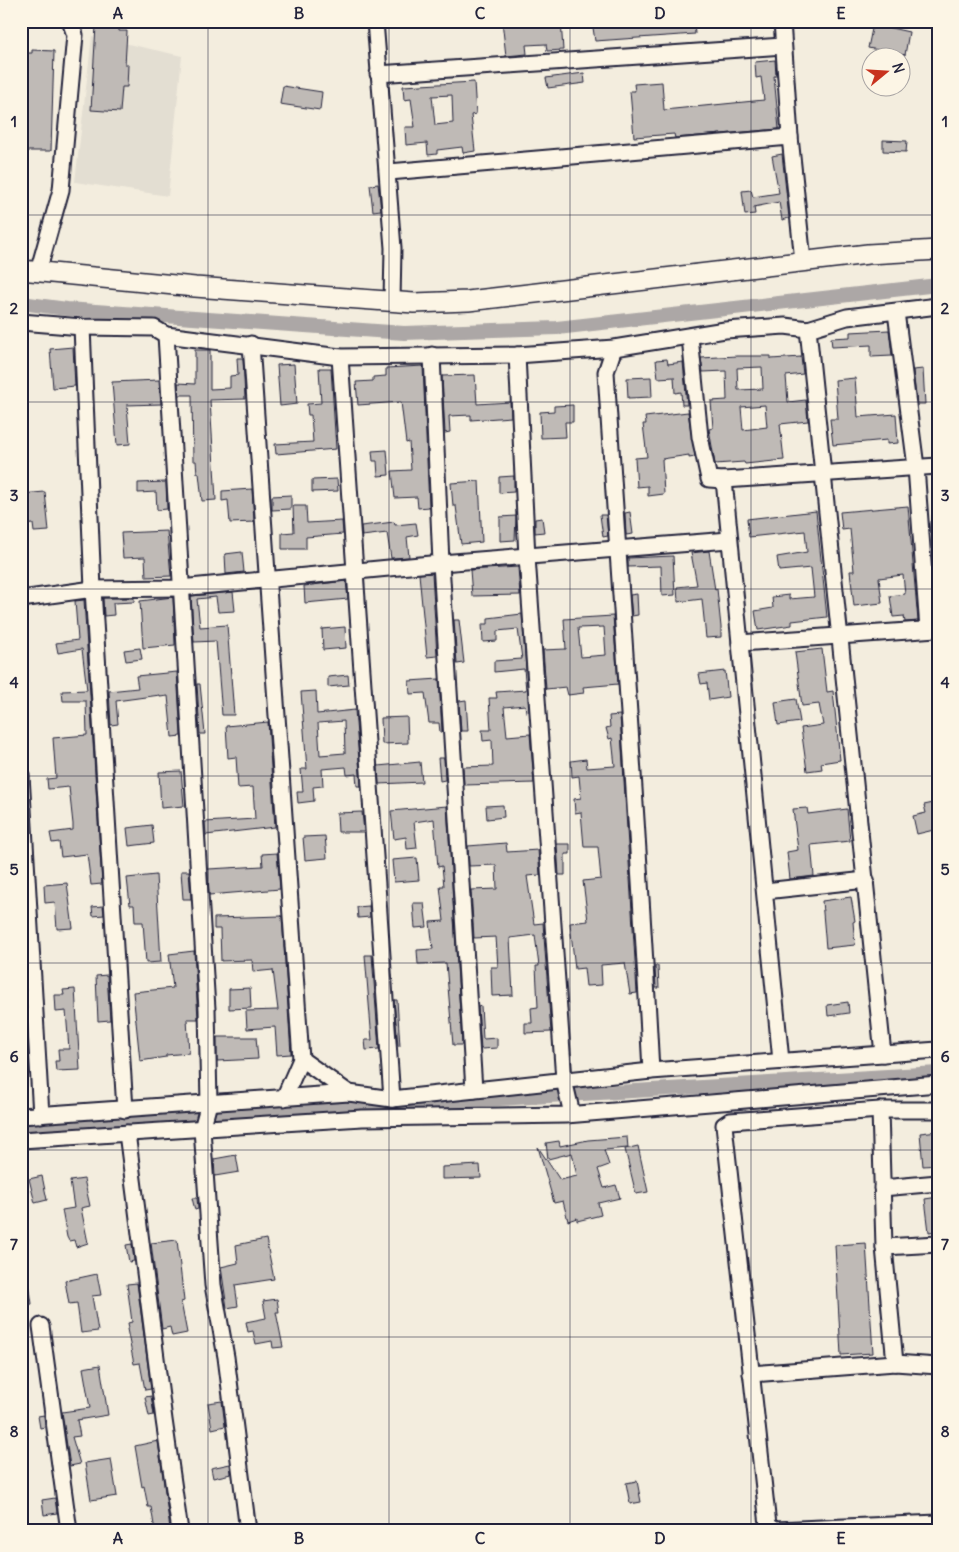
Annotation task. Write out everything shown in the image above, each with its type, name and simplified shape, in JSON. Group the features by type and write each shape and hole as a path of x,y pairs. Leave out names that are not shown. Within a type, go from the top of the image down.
{"street":[{"path":"70,21 75,35 61,190 30,271 392,301 468,301 868,254 938,250"},
{"path":"375,21 394,248 392,301"},
{"path":"782,21 790,137 804,261"},
{"path":"378,74 784,46"},
{"path":"388,172 790,137"},
{"path":"21,322 82,327 154,328 166,335 251,344 340,357 517,355 614,348 725,330 786,326 808,329 847,317 938,306"},
{"path":"740,642 933,629 916,467 896,312"},
{"path":"82,327 93,589 125,1110"},
{"path":"808,329 883,1054"},
{"path":"166,335 207,1009 209,1103 202,1129 213,1285 226,1357 248,1531"},
{"path":"690,337 700,436 709,479 724,480 938,466"},
{"path":"251,344 301,1059 284,1098"},
{"path":"614,348 606,372 643,916 651,1071"},
{"path":"432,355 441,563 474,1090"},
{"path":"517,355 526,557 564,1080 572,1114"},
{"path":"340,357 392,1098"},
{"path":"724,480 781,1061"},
{"path":"21,599 93,589 180,588 355,570 729,540"},
{"path":"21,775 41,1114"},
{"path":"765,891 866,880"},
{"path":"21,1116 350,1093 392,1098 651,1071 938,1050"},
{"path":"301,1059 350,1093"},
{"path":"21,1140 362,1118 572,1114 938,1084"},
{"path":"880,1110 884,1247 895,1363"},
{"path":"938,1110 880,1110 730,1121 724,1125 768,1525 775,1530 891,1528 938,1523"},
{"path":"127,1133 180,1531"},
{"path":"882,1188 938,1183"},
{"path":"884,1247 938,1244"},
{"path":"41,1326 68,1531"},
{"path":"751,1374 895,1363 938,1366"}],"shaded area":[{"path":"92,36 182,56 168,196 75,182"}],"building":[{"path":"502,21 561,21 563,50 547,51 546,44 526,45 527,54 506,56"},
{"path":"592,21 694,21 695,34 595,41"},
{"path":"873,24 909,32 906,48 868,48"},
{"path":"96,26 119,28 119,31 127,31 125,65 128,65 127,87 122,87 120,112 91,110"},
{"path":"32,50 54,51 51,151 25,151 26,87 21,87 21,53 32,53"},
{"path":"775,60 776,76 774,76 779,129 675,138 674,134 634,137 630,91 635,91 634,84 662,82 664,110 764,100 761,77 756,78 755,62"},
{"path":"584,73 585,83 548,88 546,78"},
{"path":"474,82 476,114 471,115 475,151 463,153 462,147 437,150 437,154 428,155 427,143 406,145 405,127 415,127 411,99 404,100 403,86","holes":["452,95 453,123 435,125 432,96"]},
{"path":"283,86 322,92 320,110 280,104"},
{"path":"883,140 907,141 906,152 883,151"},
{"path":"782,154 789,218 782,220 779,202 754,207 755,214 745,215 742,191 751,190 753,197 779,193 772,156"},
{"path":"378,184 381,210 373,211 370,185"},
{"path":"889,330 892,356 871,357 871,345 832,347 831,338 850,337 850,332"},
{"path":"73,347 75,386 53,388 50,349"},
{"path":"195,350 210,350 210,389 230,388 230,376 238,375 237,358 243,358 245,399 210,400 216,500 202,501 199,473 197,473 196,461 193,461 192,395 179,395 178,383 195,384"},
{"path":"771,356 771,359 801,357 803,374 786,376 788,402 806,400 808,421 780,424 784,460 745,464 744,462 715,464 709,429 713,428 711,401 727,400 726,371 703,372 701,358","holes":["762,367 763,389 738,390 737,368","765,405 767,427 743,430 741,407"]},
{"path":"667,359 668,364 683,362 687,405 682,405 681,392 675,393 674,377 658,378 656,360"},
{"path":"294,364 297,404 280,406 277,365"},
{"path":"423,366 429,507 418,508 417,497 395,498 392,471 411,470 409,442 406,443 401,402 358,405 356,382 373,381 373,377 386,376 386,368"},
{"path":"319,368 331,368 336,449 276,454 275,444 313,442 311,415 308,415 307,404 321,403"},
{"path":"923,369 925,404 917,404 913,370"},
{"path":"475,375 477,404 510,402 511,417 471,420 471,415 449,416 450,432 445,433 442,376"},
{"path":"651,377 652,397 628,398 627,378"},
{"path":"855,378 858,417 896,414 898,443 887,444 887,440 833,445 830,419 838,419 835,380"},
{"path":"159,380 161,404 127,405 130,444 117,445 112,382"},
{"path":"573,405 573,422 565,422 566,437 541,438 540,412 554,411 554,406"},
{"path":"688,412 695,457 689,458 689,455 662,459 664,494 648,496 648,486 637,487 635,458 647,457 643,424 646,424 645,417"},
{"path":"387,450 389,475 378,476 377,461 373,461 372,451"},
{"path":"514,476 514,492 499,493 499,477"},
{"path":"337,479 338,491 312,492 312,480"},
{"path":"479,481 482,542 461,544 456,506 453,506 451,483"},
{"path":"166,482 167,509 157,510 156,492 138,493 138,483"},
{"path":"252,489 254,522 230,523 228,500 222,501 222,491"},
{"path":"45,492 49,531 34,532 33,524 22,525 21,494"},
{"path":"291,495 291,509 272,510 272,496"},
{"path":"293,506 306,506 307,523 342,521 343,534 306,537 306,549 282,549 282,533 294,532"},
{"path":"908,506 918,621 905,622 904,616 893,617 890,596 905,594 903,575 879,578 882,603 854,606 850,571 854,571 850,529 842,530 840,512"},
{"path":"816,511 827,617 792,621 792,625 758,630 755,611 773,608 772,597 789,595 789,599 814,597 811,568 779,571 777,557 807,552 805,531 749,537 747,519"},
{"path":"630,512 633,534 626,535 625,513"},
{"path":"600,515 606,515 608,536 603,537"},
{"path":"516,516 515,540 500,541 500,517"},
{"path":"542,518 544,532 535,533 535,519"},
{"path":"394,522 395,525 416,523 418,535 407,537 409,557 391,558 387,533 362,536 361,526"},
{"path":"167,531 171,576 146,577 145,557 123,558 121,533"},
{"path":"709,551 715,590 717,589 721,637 706,638 702,599 678,602 677,587 697,585 691,553"},
{"path":"242,552 244,572 226,574 225,554"},
{"path":"673,556 675,595 662,596 661,566 628,567 628,558"},
{"path":"518,567 520,595 472,596 470,570"},
{"path":"432,573 437,656 427,657 419,574"},
{"path":"346,581 348,599 305,603 304,586"},
{"path":"233,592 235,611 218,612 216,597 197,599 200,627 227,625 234,715 222,715 216,641 194,642 191,596"},
{"path":"637,594 638,615 632,616 630,595"},
{"path":"173,597 175,645 143,648 140,601"},
{"path":"103,598 134,598 134,602 113,603 114,615 104,616"},
{"path":"84,600 102,884 91,885 87,854 61,857 59,842 52,843 50,833 73,830 73,824 69,787 48,789 47,779 56,778 53,738 87,735 86,701 63,701 62,691 87,690 82,649 58,653 56,643 78,640 75,601"},
{"path":"522,614 529,711 526,712 525,705 504,707 507,736 530,734 534,783 464,785 463,767 493,766 492,740 483,741 482,730 491,730 489,698 497,698 496,692 526,690 524,669 494,672 494,661 522,659 518,629 497,631 497,641 483,642 482,624 488,624 488,618"},
{"path":"613,616 618,684 583,687 584,693 568,695 566,687 546,689 543,650 566,649 564,619","holes":["604,627 606,655 581,657 578,628"]},
{"path":"454,620 459,620 464,663 457,664"},
{"path":"345,627 346,648 323,650 322,629"},
{"path":"140,648 142,659 126,661 124,650"},
{"path":"822,649 827,692 833,691 840,760 821,763 822,769 807,771 801,728 823,725 819,704 802,706 795,652"},
{"path":"725,671 728,697 709,700 707,683 701,684 699,674"},
{"path":"177,672 181,736 172,737 168,696 160,697 160,695 116,701 118,724 111,725 109,691 138,688 136,676"},
{"path":"348,675 349,685 328,687 328,677"},
{"path":"439,679 442,732 440,732 439,723 429,723 425,693 410,694 409,681"},
{"path":"197,684 200,684 205,734 200,734"},
{"path":"316,691 317,714 355,710 361,786 357,786 356,774 347,775 346,767 322,769 323,786 313,787 314,801 298,803 297,792 303,792 301,769 307,769 301,692","holes":["344,721 345,753 320,755 318,723"]},
{"path":"796,699 800,722 778,725 775,702"},
{"path":"466,700 468,731 461,731 459,701"},
{"path":"620,715 637,993 630,994 625,963 601,965 602,985 586,986 584,968 575,969 570,923 588,921 583,881 601,879 598,847 584,847 581,812 575,813 574,799 581,798 579,776 572,777 571,761 586,759 587,768 615,766 612,738 609,739 606,728 610,727 609,716"},
{"path":"407,717 408,743 382,744 381,718"},
{"path":"268,722 275,827 206,835 205,822 255,819 253,787 238,788 236,757 228,758 226,726"},
{"path":"438,758 444,758 445,780 440,781"},
{"path":"420,762 422,782 379,784 378,766"},
{"path":"181,771 184,806 161,808 159,772"},
{"path":"938,802 938,829 917,834 913,816 926,813 924,805"},
{"path":"503,805 504,817 487,819 486,806"},
{"path":"447,806 462,1045 453,1045 446,963 418,964 417,950 433,949 430,922 444,921 440,886 444,886 442,866 438,867 434,819 414,822 417,848 407,849 406,837 394,839 391,811"},
{"path":"807,808 808,814 847,809 850,841 811,845 814,876 790,879 787,852 798,850 793,809"},
{"path":"362,812 364,832 338,832 337,813"},
{"path":"152,825 154,843 129,846 127,828"},
{"path":"325,836 327,858 305,860 303,837"},
{"path":"506,843 507,852 538,850 540,875 527,876 534,924 543,923 551,1032 525,1033 525,1023 532,1023 531,1008 538,1007 536,966 539,966 535,935 510,938 513,995 492,996 491,967 498,967 496,937 474,938 471,890 497,889 496,865 469,866 468,846"},
{"path":"557,844 570,844 570,854 565,854 565,875 559,875"},
{"path":"277,853 280,889 209,895 208,869 263,866 262,854"},
{"path":"417,858 419,880 394,882 392,860"},
{"path":"181,871 189,871 191,899 183,899"},
{"path":"156,875 161,962 146,963 143,922 135,922 134,905 130,905 127,878"},
{"path":"67,883 73,928 57,929 55,902 45,903 44,885"},
{"path":"851,897 855,921 853,922 855,945 826,948 822,901"},
{"path":"413,903 424,903 427,927 415,928"},
{"path":"103,906 104,915 93,916 92,907"},
{"path":"369,906 370,917 358,918 357,907"},
{"path":"282,916 291,1054 277,1055 275,1027 247,1029 246,1011 278,1010 273,970 253,972 252,960 221,961 220,929 214,929 214,918"},
{"path":"194,951 198,1019 187,1019 189,1053 166,1055 166,1057 140,1061 133,992 173,988 169,954"},
{"path":"365,955 372,955 379,1049 366,1050 365,1040 372,1040"},
{"path":"655,966 658,966 659,988 656,988"},
{"path":"107,975 110,1020 98,1021 96,976"},
{"path":"250,988 251,1008 229,1009 229,989"},
{"path":"75,989 80,1070 56,1071 55,1061 59,1061 58,1049 69,1049 66,1011 56,1012 55,995 64,995 63,990"},
{"path":"394,1000 397,1000 400,1046 398,1046"},
{"path":"848,1002 849,1013 828,1016 827,1005"},
{"path":"481,1006 483,1039 497,1038 497,1048 481,1049 478,1007"},
{"path":"217,1037 256,1037 258,1059 217,1061"},
{"path":"27,1043 29,1074 21,1075 21,1044"},
{"path":"938,1131 938,1165 923,1166 920,1133"},
{"path":"627,1137 628,1148 604,1150 609,1165 598,1169 604,1188 616,1185 620,1198 598,1203 601,1215 577,1221 577,1218 568,1221 563,1201 554,1203 538,1147 560,1180 577,1176 572,1153 548,1159 546,1143 559,1141 560,1146 588,1140"},
{"path":"638,1146 648,1192 636,1194 625,1149"},
{"path":"236,1155 239,1172 215,1176 214,1159"},
{"path":"480,1165 481,1178 442,1179 442,1167"},
{"path":"42,1176 47,1200 35,1203 29,1179"},
{"path":"84,1179 90,1206 81,1208 88,1243 76,1247 74,1240 69,1241 67,1237 62,1210 74,1208 70,1181"},
{"path":"938,1197 938,1231 929,1232 925,1199"},
{"path":"192,1198 197,1198 198,1209 195,1210"},
{"path":"266,1239 274,1279 235,1285 238,1306 227,1308 221,1267 238,1263 236,1245"},
{"path":"177,1240 184,1301 181,1302 187,1333 172,1336 170,1327 162,1329 151,1243"},
{"path":"866,1243 873,1353 841,1355 835,1245"},
{"path":"132,1244 134,1261 129,1262 126,1245"},
{"path":"27,1269 32,1304 21,1306 21,1270"},
{"path":"97,1274 101,1295 92,1296 98,1331 81,1333 77,1303 69,1304 65,1281"},
{"path":"137,1283 151,1389 145,1390 140,1363 134,1364 127,1329 129,1328 128,1323 132,1322 127,1284"},
{"path":"277,1299 279,1312 276,1312 283,1347 273,1348 272,1341 256,1344 253,1331 248,1332 246,1322 266,1318 263,1301"},
{"path":"100,1365 108,1415 77,1420 80,1436 72,1437 80,1464 70,1466 62,1412 90,1408 83,1368"},
{"path":"151,1396 154,1415 149,1416 145,1397"},
{"path":"222,1401 225,1426 212,1429 208,1403"},
{"path":"44,1415 45,1427 40,1428 38,1416"},
{"path":"158,1441 170,1529 155,1531 151,1507 148,1507 144,1486 142,1487 135,1446"},
{"path":"111,1459 117,1496 91,1500 85,1463"},
{"path":"230,1464 231,1474 213,1478 211,1468"},
{"path":"637,1481 641,1502 630,1504 626,1483"},
{"path":"55,1498 57,1513 44,1515 42,1500"}],"waterway":[{"path":"21,303 67,309 404,333 557,328 938,285"},
{"path":"21,1130 344,1108 938,1073"}]}
